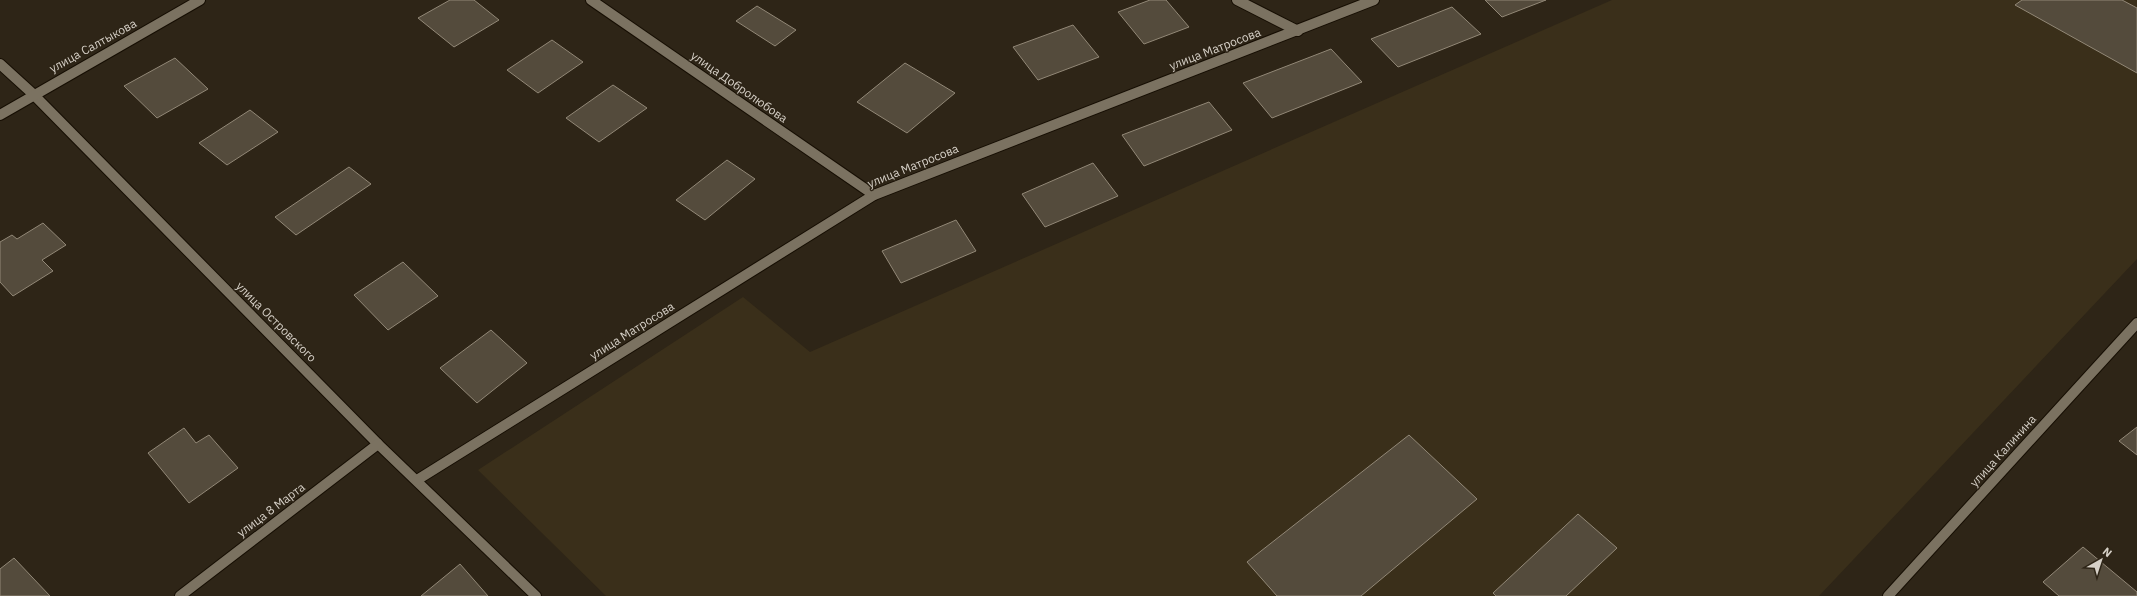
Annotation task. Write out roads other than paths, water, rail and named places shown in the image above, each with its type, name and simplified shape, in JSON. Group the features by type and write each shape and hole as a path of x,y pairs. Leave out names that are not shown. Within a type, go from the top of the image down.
{"street":[{"name":"улица Салтыкова","path":"0,115 33,94 200,0"},
{"name":"улица Добролюбова","path":"591,0 874,195"},
{"path":"1237,0 1298,31"},
{"name":"улица Матросова","path":"417,480 874,195 1298,31 1374,0"},
{"name":"улица Островского","path":"0,64 33,94 378,444 536,596"},
{"name":"улица Калинина","path":"1888,596 2136,325"},
{"name":"улица 8 Марта","path":"180,596 378,444"}]}
